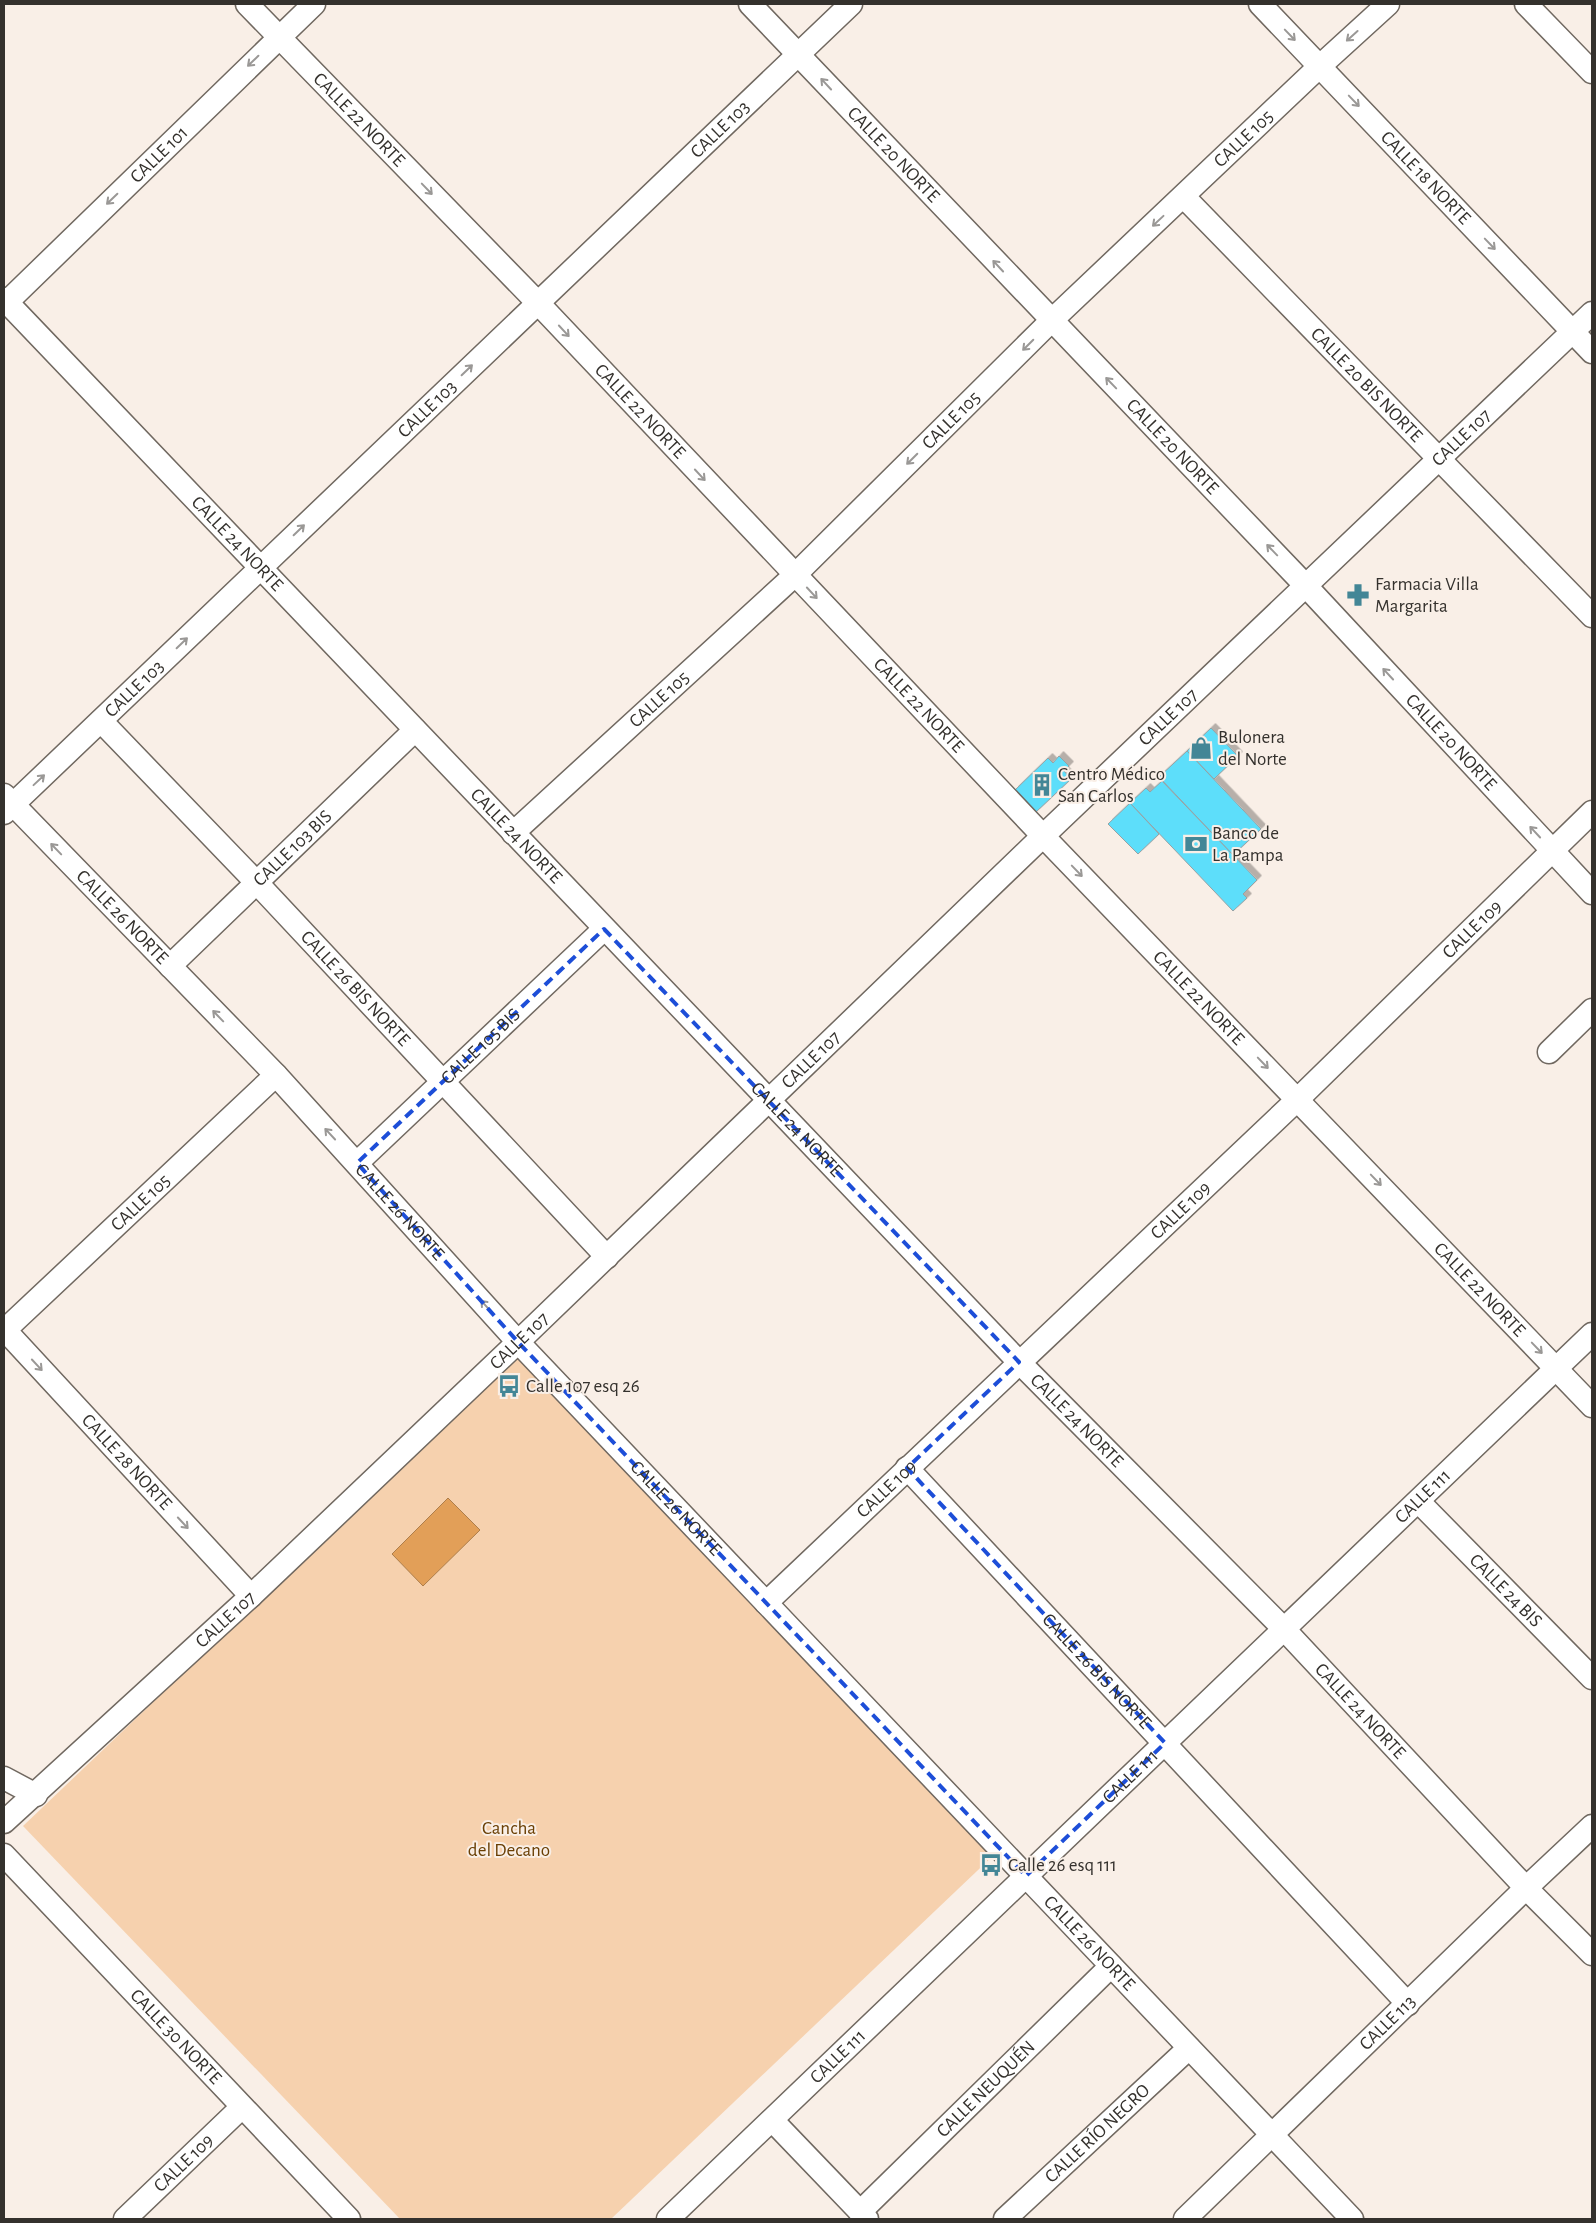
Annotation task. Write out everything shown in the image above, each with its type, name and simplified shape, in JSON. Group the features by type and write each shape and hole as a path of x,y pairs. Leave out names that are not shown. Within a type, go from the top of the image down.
{"street":[{"name":"CALLE 22 NORTE","path":"247,4 538,303 1043,836 1592,1406"},
{"name":"CALLE 101","path":"5,302 314,4"},
{"name":"CALLE 20 NORTE","path":"750,4 1306,586 1592,893"},
{"name":"CALLE 103","path":"7,804 101,721 851,4"},
{"name":"CALLE 18 NORTE","path":"1260,4 1592,352"},
{"name":"CALLE 105","path":"513,833 795,574 1051,321 1388,4"},
{"path":"1526,4 1592,72"},
{"name":"CALLE 20 BIS NORTE","path":"1184,196 1592,616"},
{"name":"CALLE 24 NORTE","path":"5,302 1019,1362 1283,1628 1526,1888 1592,1954"},
{"name":"CALLE 107","path":"4,1822 36,1795 251,1596 770,1102 1043,836 1592,313"},
{"name":"CALLE 26 BIS NORTE","path":"101,721 256,883 607,1257"},
{"name":"CALLE 103 BIS","path":"170,966 415,730"},
{"name":"CALLE 26 NORTE","path":"7,804 170,966 276,1076 518,1342 1352,2219"},
{"name":"CALLE 109","path":"766,1603 1298,1099 1592,812"},
{"name":"CALLE 105 BIS","path":"356,1163 604,929"},
{"path":"1549,1052 1592,1010"},
{"name":"CALLE 105","path":"4,1329 276,1076"},
{"name":"CALLE 28 NORTE","path":"4,1329 251,1596"},
{"name":"CALLE 111","path":"668,2219 1283,1628 1419,1502 1592,1334"},
{"name":"CALLE 26 BIS NORTE","path":"907,1468 1408,2004"},
{"name":"CALLE 24 BIS","path":"1419,1502 1592,1678"},
{"path":"4,1778 36,1795"},
{"name":"CALLE 113","path":"1185,2219 1592,1826"},
{"name":"CALLE 30 NORTE","path":"4,1855 349,2219"},
{"name":"CALLE NEUQUÉN","path":"864,2216 1111,1966"},
{"name":"CALLE RÍO NEGRO","path":"1005,2219 1189,2048"},
{"name":"CALLE 109","path":"126,2219 242,2107"},
{"path":"772,2120 864,2216"}],"highlighted area":[{"path":"604,929 1019,1362 907,1468 1165,1743 1026,1876 518,1342 357,1163"}],"green space":[{"name":"Cancha del Decano","path":"519,1354 997,1852 611,2219 400,2219 23,1826"}],"shaded area":[{"path":"448,1498 480,1530 423,1586 392,1554"}],"building":[{"path":"1211,728 1238,756 1214,779 1187,751"},
{"path":"1187,751 1261,829 1233,855 1159,777"},
{"name":"Centro Médico San Carlos","path":"1059,756 1069,766 1064,771 1071,779 1035,813 1014,791 1048,758 1053,763"},
{"name":"Banco de La Pampa","path":"1162,781 1257,880 1243,894 1247,898 1233,911 1130,803 1146,788 1150,792"},
{"path":"1130,803 1159,834 1138,854 1108,824"}],"place":[{"name":"Farmacia Villa Margarita","path":"1358,595"},
{"name":"Bulonera del Norte","path":"1201,748"},
{"name":"Centro Médico San Carlos","path":"1042,785"},
{"name":"Banco de La Pampa","path":"1196,844"},
{"name":"Calle 107 esq 26","path":"509,1386"},
{"name":"Calle 26 esq 111","path":"991,1865"}]}
